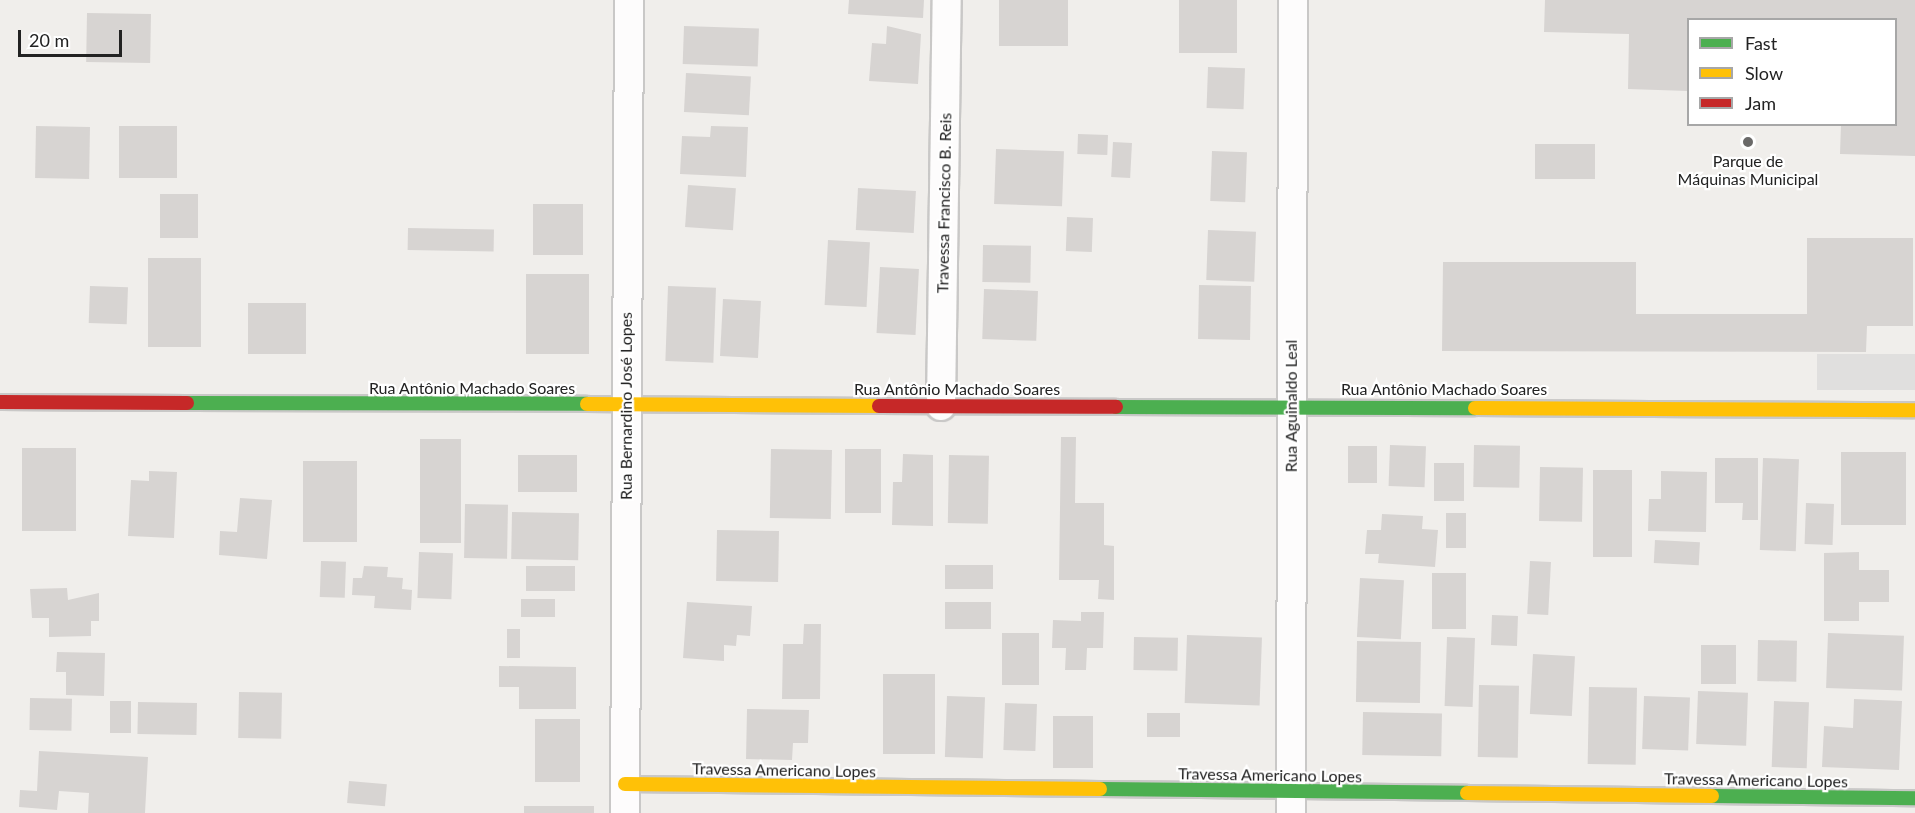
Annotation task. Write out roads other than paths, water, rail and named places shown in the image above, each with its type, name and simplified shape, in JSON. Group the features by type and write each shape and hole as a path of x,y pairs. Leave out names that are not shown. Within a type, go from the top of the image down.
{"street":[{"name":"Rua Bernardino José Lopes","path":"625,813 625,406 629,0"},
{"name":"Travessa Francisco B. Reis","path":"941,406 948,0"},
{"name":"Rua Aguinaldo Leal","path":"1291,803 1293,0"},
{"name":"Rua Antônio Machado Soares","path":"0,402 625,406 1292,405 1915,410"},
{"name":"Travessa Americano Lopes","path":"625,784 1291,803 1915,798"}],"place":[{"name":"Parque de Máquinas Municipal","path":"1748,142"}]}
